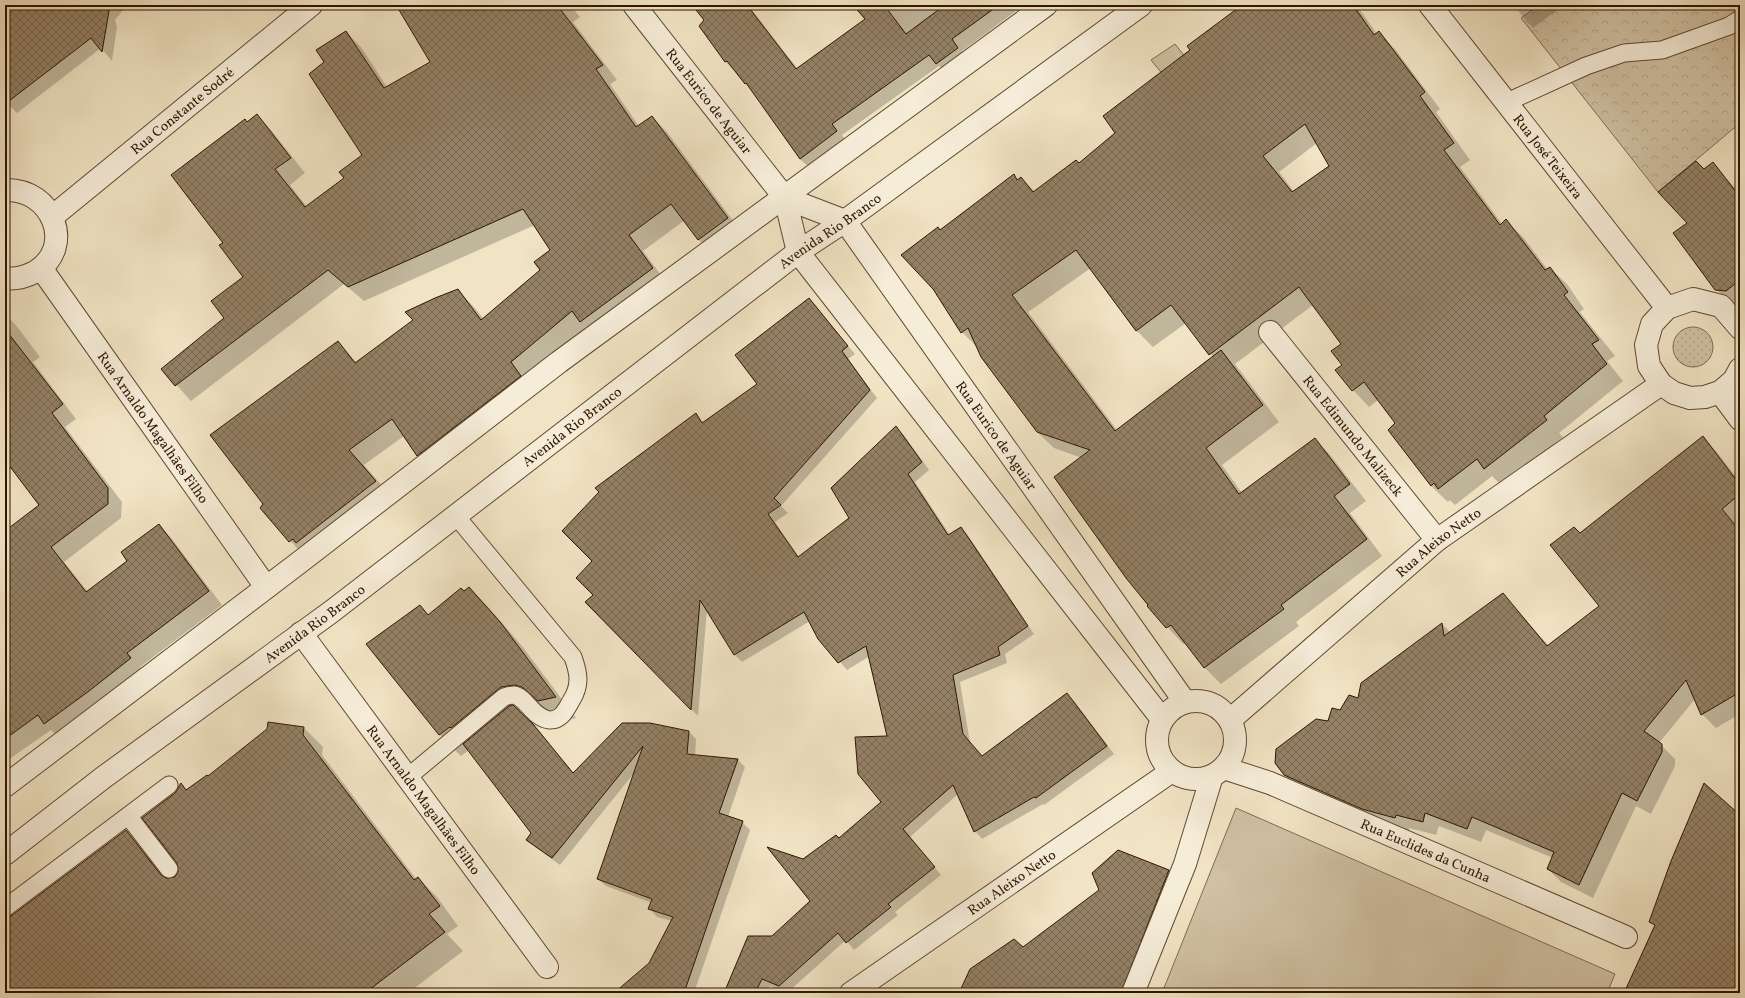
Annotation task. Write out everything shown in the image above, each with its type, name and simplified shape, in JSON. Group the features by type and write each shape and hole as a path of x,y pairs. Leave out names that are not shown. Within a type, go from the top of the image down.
{"street":[{"name":"Rua Constante Sodré","path":"52,216 311,5"},
{"name":"Rua Eurico de Aguiar","path":"634,5 785,198 798,252 1162,719"},
{"path":"5,786 266,588 559,362 785,198 1046,5"},
{"name":"Avenida Rio Branco","path":"5,854 104,777 331,612 798,252 845,222 1142,5"},
{"name":"Rua José Teixeira","path":"1430,5 1505,103 1667,308"},
{"path":"5,190 25,191 42,201 52,216 56,230 55,244 50,258 41,268 27,276 12,279 5,278"},
{"path":"785,198 845,222"},
{"name":"Rua Eurico de Aguiar","path":"845,222 1185,702"},
{"name":"Rua Arnaldo Magalhães Filho","path":"41,268 266,588"},
{"path":"1740,327 1720,306 1693,299 1667,308 1652,324 1646,345 1649,366 1661,384 1674,393 1690,398 1706,397 1720,392 1734,380 1740,369"},
{"name":"Rua Edimundo Malizeck","path":"1270,332 1437,540"},
{"name":"Rua Aleixo Netto","path":"1230,720 1437,540 1661,384"},
{"path":"1720,392 1740,419"},
{"name":"Rua Arnaldo Magalhães Filho","path":"301,633 547,967"},
{"path":"1133,993 1185,864 1218,772 1232,757 1235,745 1234,732 1230,720 1218,708 1202,702 1185,702 1172,708 1162,719 1157,732 1156,747 1162,760 1172,771 1184,778 1199,780 1218,772"},
{"name":"Rua Aleixo Netto","path":"851,993 1172,771"},
{"name":"Rua Euclides da Cunha","path":"1218,772 1270,783 1626,937"}],"lane":[{"path":"1505,103 1586,66 1624,53 1662,50 1729,26 1740,19"},
{"path":"408,777 504,697 514,695 522,700 540,718 551,720 562,716 576,693 579,674 573,657 456,516"},
{"path":"5,908 129,817 169,785"},
{"path":"129,817 169,868"}],"green space":[{"path":"1539,5 1740,5 1740,123 1658,192 1521,18"},
{"path":"1175,44 1209,87 1187,104 1151,60"},
{"path":"1697,327 1704,330 1710,336 1713,347 1712,355 1704,364 1697,367 1689,367 1682,364 1674,355 1673,343 1676,336 1685,328"},
{"path":"1236,808 1615,974 1607,993 1162,993"}],"building":[{"path":"5,5 110,5 102,52 91,38 5,104"},
{"path":"396,5 557,5 603,65 596,69 636,127 652,116 728,218 698,240 671,204 629,235 653,268 580,322 572,311 511,362 521,376 417,456 392,419 349,450 376,481 296,543 293,539 289,542 260,508 263,504 210,435 338,341 355,363 413,320 405,312 435,298 458,289 481,320 540,270 534,262 550,250 523,209 348,287 328,270 175,386 161,369 224,318 211,301 243,277 219,245 223,243 171,175 245,119 247,122 257,114 291,158 275,169 305,207 344,178 339,172 362,155 309,74 324,62 316,50 346,31 384,88 430,62"},
{"path":"692,5 747,5 796,69 865,19 853,5 884,5 906,34 945,5 999,5 952,39 958,48 936,64 929,55 832,124 837,131 800,159 746,83 745,84 727,61 725,62 699,26 704,20"},
{"path":"1242,5 1353,5 1374,35 1379,31 1425,92 1420,96 1454,143 1444,150 1500,225 1506,219 1545,270 1550,267 1568,292 1564,295 1599,340 1592,344 1607,364 1544,416 1547,420 1484,469 1477,459 1438,489 1434,483 1431,486 1388,430 1395,423 1364,382 1352,391 1335,370 1342,365 1331,351 1341,344 1299,287 1209,355 1171,305 1136,331 1076,250 1012,295 1115,431 1221,350 1263,405 1206,448 1239,494 1315,438 1350,484 1334,496 1367,539 1281,605 1284,609 1204,668 1171,625 1166,628 1147,606 1148,605 1126,578 1054,477 1090,450 1037,432 981,357 968,328 961,333 933,289 901,255 938,227 940,230 1014,174 1017,180 1021,177 1033,192 1076,160 1079,163 1115,133 1103,116 1190,50 1187,46","holes":["1305,124 1329,166 1292,192 1263,156"]},
{"path":"1696,161 1704,169 1713,162 1740,197 1740,280 1726,291 1715,290 1673,233 1687,223 1658,192"},
{"path":"809,298 848,346 842,351 870,390 774,498 781,505 768,514 798,557 849,518 831,488 896,426 922,462 908,474 948,535 961,527 1028,626 998,647 1000,655 953,675 963,734 982,756 1067,693 1107,746 1036,798 1034,797 974,832 953,785 903,829 935,867 888,904 891,907 846,943 838,933 779,986 762,979 755,993 724,993 748,936 772,936 810,901 767,847 803,859 836,835 839,838 881,802 858,774 855,737 887,736 866,646 838,663 818,639 804,612 734,655 700,600 691,710 585,602 593,595 576,578 592,561 562,531 599,492 595,488 696,413 702,423 757,384 735,355"},
{"path":"5,329 63,404 52,413 108,488 108,504 51,547 86,592 127,561 121,552 159,524 209,591 127,653 131,658 44,724 38,715 5,739 5,531 39,505 5,460"},
{"path":"1703,436 1740,485 1740,494 1722,509 1740,531 1740,692 1701,715 1686,680 1644,731 1662,744 1662,752 1637,801 1622,793 1579,885 1547,869 1554,852 1472,817 1467,829 1425,813 1423,822 1396,815 1395,818 1362,809 1284,775 1275,763 1276,749 1316,719 1328,721 1332,708 1340,710 1349,695 1358,698 1361,683 1442,623 1444,636 1503,593 1547,646 1599,606 1550,545 1574,527 1580,533"},
{"path":"469,587 501,623 556,697 538,701 522,687 514,685 501,687 451,728 450,727 439,735 366,644 420,605 428,615 461,588 464,591"},
{"path":"513,705 533,724 573,773 622,723 650,723 689,731 687,754 738,759 719,813 743,821 684,993 614,993 649,963 673,917 648,909 652,899 597,879 643,746 552,858 526,840 531,833 463,744 509,706"},
{"path":"268,722 304,727 303,735 414,880 418,877 440,906 429,914 445,932 365,993 5,993 5,918 11,916 126,830 161,875 166,878 175,877 178,872 177,863 142,818 175,793 181,783 186,790 207,775 208,776 267,729"},
{"path":"1704,783 1740,815 1740,993 1624,993 1655,925 1649,922 1671,861"},
{"path":"1118,850 1169,870 1121,993 959,993 970,969 1014,939 1023,947 1099,890 1092,873"}]}
